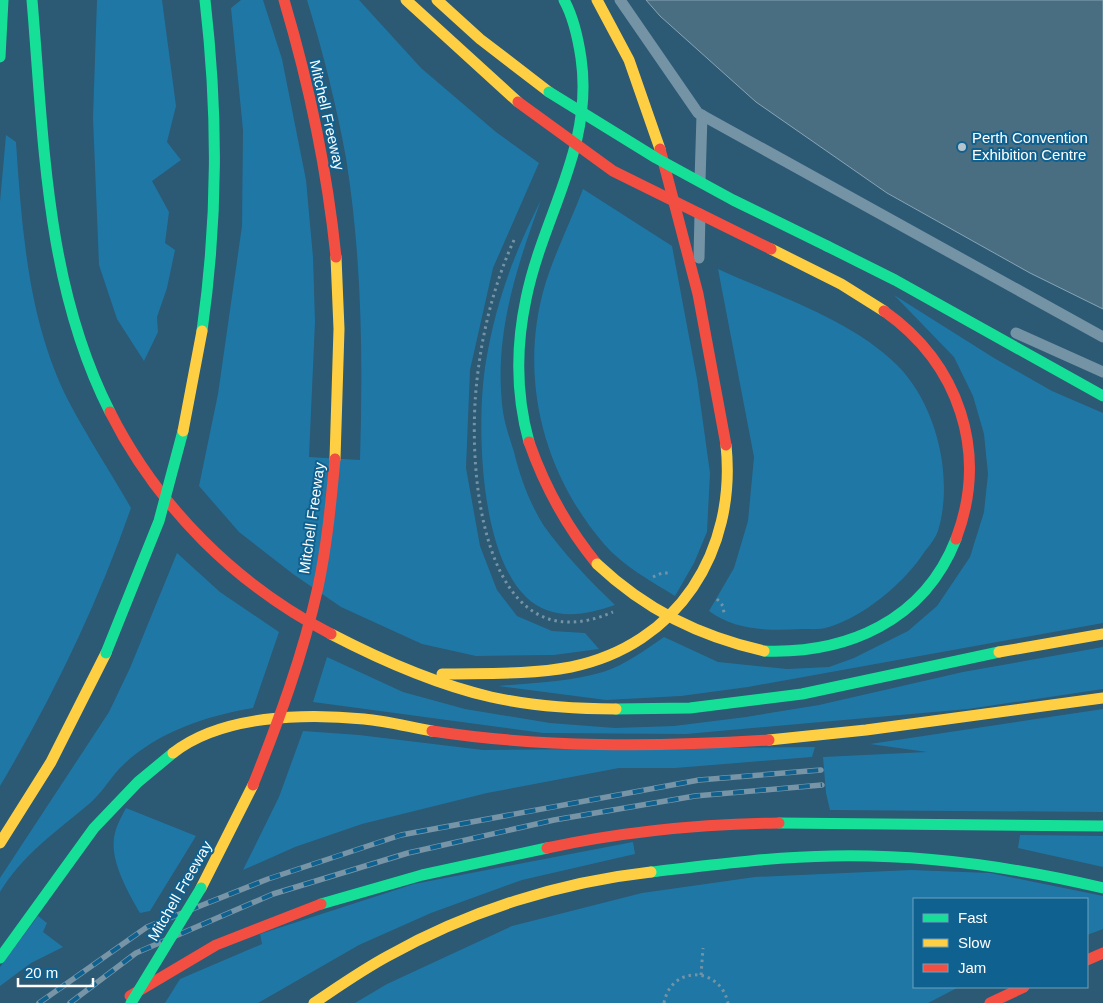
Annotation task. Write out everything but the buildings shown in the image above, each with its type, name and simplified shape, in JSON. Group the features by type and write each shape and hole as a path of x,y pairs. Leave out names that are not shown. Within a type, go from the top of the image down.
{"highway":[{"path":"0,57 3,0"},
{"path":"32,0 51,215 64,284 94,380 122,435 173,507 213,552 262,591 314,625 366,652 420,674 491,697 578,709 690,708 802,694 1024,646 1103,634"},
{"path":"0,843 51,762 106,653 139,574 162,512 187,416 202,330 214,226 215,109 205,0"},
{"name":"Mitchell Freeway","path":"131,1003 201,888 253,785 289,691 310,618 325,546 335,458 339,310 331,217 312,108 284,0"},
{"path":"406,0 518,102 613,171 816,272 884,312 926,349 939,367 961,408 970,454 968,499 962,526 941,571 909,607 885,625 842,644 817,650 788,652 764,651 707,637 660,615 619,586 597,564 567,528 539,475 521,411 518,383 518,352 526,297 539,252 567,183 580,139 583,66 575,26 564,0"},
{"path":"437,0 480,39 533,81 656,158 733,200 895,280 1103,396"},
{"path":"420,674 548,670 588,663 617,653 638,642 676,611 696,586 711,557 722,529 728,483 725,427 697,284 645,99 624,48 597,0"},
{"path":"549,92 630,154 685,191"},
{"path":"701,202 771,250"},
{"path":"0,958 82,843 136,783 187,744 234,726 274,718 329,716 368,719 448,733 543,740 632,745 723,743 823,735 1103,698"},
{"path":"119,1003 216,945 315,906 422,875 587,839 645,832 768,823 1103,826"},
{"path":"314,1003 396,951 502,907 594,880 778,856 876,855 962,861 1033,872 1103,888"},
{"path":"1088,960 1103,953"},
{"path":"990,1003 1022,988"}],"lane":[{"path":"620,0 698,113 1103,337"},
{"path":"697,284 701,226 700,155 702,115"},
{"path":"895,280 1103,372"}],"path":[{"path":"516,234 496,286 476,381 476,464 482,513 492,553 501,577 511,592 522,603 550,619 585,621 621,608"},
{"path":"648,581 662,573 670,573 718,600 723,606 725,619"},
{"path":"701,975 703,948"},
{"path":"664,1003 671,986 679,979 690,975 712,978 721,985 728,1003"}],"shaded area":[{"path":"97,0 162,0 176,106 167,142 181,160 152,181 169,212 165,243 175,250 167,288 157,317 158,332 144,361 117,319 99,265 93,118"},
{"path":"241,0 263,0 282,59 306,180 313,257 315,322 309,457 360,460 361,346 355,233 346,158 324,59 307,0 359,0 421,68 496,132 539,163 493,268 470,370 466,468 480,546 497,590 517,616 552,631 585,633 599,649 554,655 476,656 422,644 341,607 293,574 239,532 199,486 218,394 242,226 243,130 231,8"},
{"path":"6,135 16,142 29,275 44,340 69,402 131,508 104,580 73,650 38,719 0,786 0,202"},
{"path":"583,189 672,246 697,379 710,473 707,532 694,563 675,596 628,566 604,544 583,516 565,486 551,455 541,422 534,354 537,319 549,273"},
{"path":"541,200 515,278 509,304 501,357 501,384 506,427 522,481 539,518 569,557 615,605 593,611 569,614 547,610 536,605 526,597 510,576 499,550 490,519 482,451 481,417 483,387 490,339 507,278 522,239"},
{"path":"718,269 813,310 879,349 911,381 923,400 932,421 943,466 944,488 942,510 935,538 903,579 880,599 855,616 826,628 778,630 754,628 730,623 709,611 734,568 748,521 754,457"},
{"path":"894,295 994,358 1052,391 1103,413 1103,623 748,687 681,696 606,700 498,686 564,680 603,672 627,661 664,637 718,662 787,669 829,667 854,658 908,631 937,606 970,557 984,512 988,474 984,434 973,396 954,357"},
{"path":"177,553 220,592 279,632 253,708 199,721 148,745 119,769 93,800 29,855 0,892 0,878 109,712 130,668"},
{"path":"1103,647 1103,689 968,709 686,734 543,733 313,702 327,657 403,692 465,709 550,723 615,728 674,726 819,705 963,672"},
{"path":"1103,709 1103,812 830,810 826,793 823,757 927,752 870,744"},
{"path":"303,731 359,735 483,750 815,747 812,757 675,768 619,768 487,793 362,824 295,847 243,870 279,797"},
{"path":"126,808 196,836 150,911 140,913 120,874 114,853 115,833"},
{"path":"1020,835 1103,836 1103,867 1018,848"},
{"path":"633,842 635,854 522,880 431,913 359,945 258,1003 165,1003 180,979 262,944 260,934 414,884"},
{"path":"911,870 990,873 1103,896 1103,929 1088,935 1088,898 913,898 913,988 957,988 928,1003 355,1003 387,984 512,926 642,893 755,877"},
{"path":"38,916 47,923 43,932 63,947 31,963 0,986 0,967"}],"railway":[{"path":"39,1003 147,927 268,879 401,835 699,780 821,770"},
{"path":"70,1003 136,953 273,894 408,853 554,820 695,796 822,785"}],"traffic: fast":[{"path":"0,57 3,0"},
{"path":"32,0 45,158 60,262 72,313 88,363 110,412"},
{"path":"202,331 211,248 214,166 212,84 205,0"},
{"path":"529,442 520,388 520,335 534,268 574,151 580,121 583,90 581,58 577,36 564,0"},
{"path":"549,92 656,158 733,200 827,246"},
{"path":"827,246 895,280 1103,396"},
{"path":"106,653 159,521 183,431"},
{"path":"764,651 795,650 825,646 853,639 879,627 903,611 924,592 942,567 956,539"},
{"path":"616,709 690,708 802,694 999,652"},
{"path":"0,958 94,828 138,782 173,753"},
{"path":"779,823 1103,826"},
{"path":"321,904 422,875 547,848"},
{"path":"651,872 786,858 832,856 901,857 1002,868 1103,888"},
{"path":"131,1003 201,888"}],"traffic: slow":[{"path":"406,0 518,102"},
{"path":"437,0 480,39 549,92"},
{"path":"597,0 629,60 660,149"},
{"path":"771,249 841,284 884,311"},
{"path":"335,459 339,329 336,257"},
{"path":"183,431 202,331"},
{"path":"442,674 555,670 609,655 642,638 670,615 693,588 710,556 721,521 727,484 726,445"},
{"path":"597,564 635,595 674,619 717,638 764,651"},
{"path":"331,634 409,670 470,692 537,705 616,709"},
{"path":"999,652 1103,634"},
{"path":"0,843 51,762 106,653"},
{"path":"769,740 866,730 1103,698"},
{"path":"173,753 193,740 215,731 239,724 290,717 316,716 364,719 432,731"},
{"path":"201,888 253,785"},
{"path":"314,1003 388,956 450,925 482,912 549,891 583,883 651,872"}],"traffic: jam":[{"path":"284,0 316,127 328,192 336,257"},
{"path":"518,102 613,171 771,249"},
{"path":"660,149 698,294 726,445"},
{"path":"884,311 910,332 932,357 948,383 961,412 967,443 969,474 965,506 956,539"},
{"path":"110,412 129,447 151,480 203,540 263,592 331,634"},
{"path":"529,442 557,506 597,564"},
{"path":"253,785 290,687 312,612 324,555 335,459"},
{"path":"432,731 474,737 558,743 642,745 769,740"},
{"path":"547,848 604,837 663,830 779,823"},
{"path":"130,996 216,945 321,904"},
{"path":"1088,960 1103,953"},
{"path":"990,1003 1022,988"}],"place":[{"name":"Perth Convention Exhibition Centre","path":"962,147"}]}
